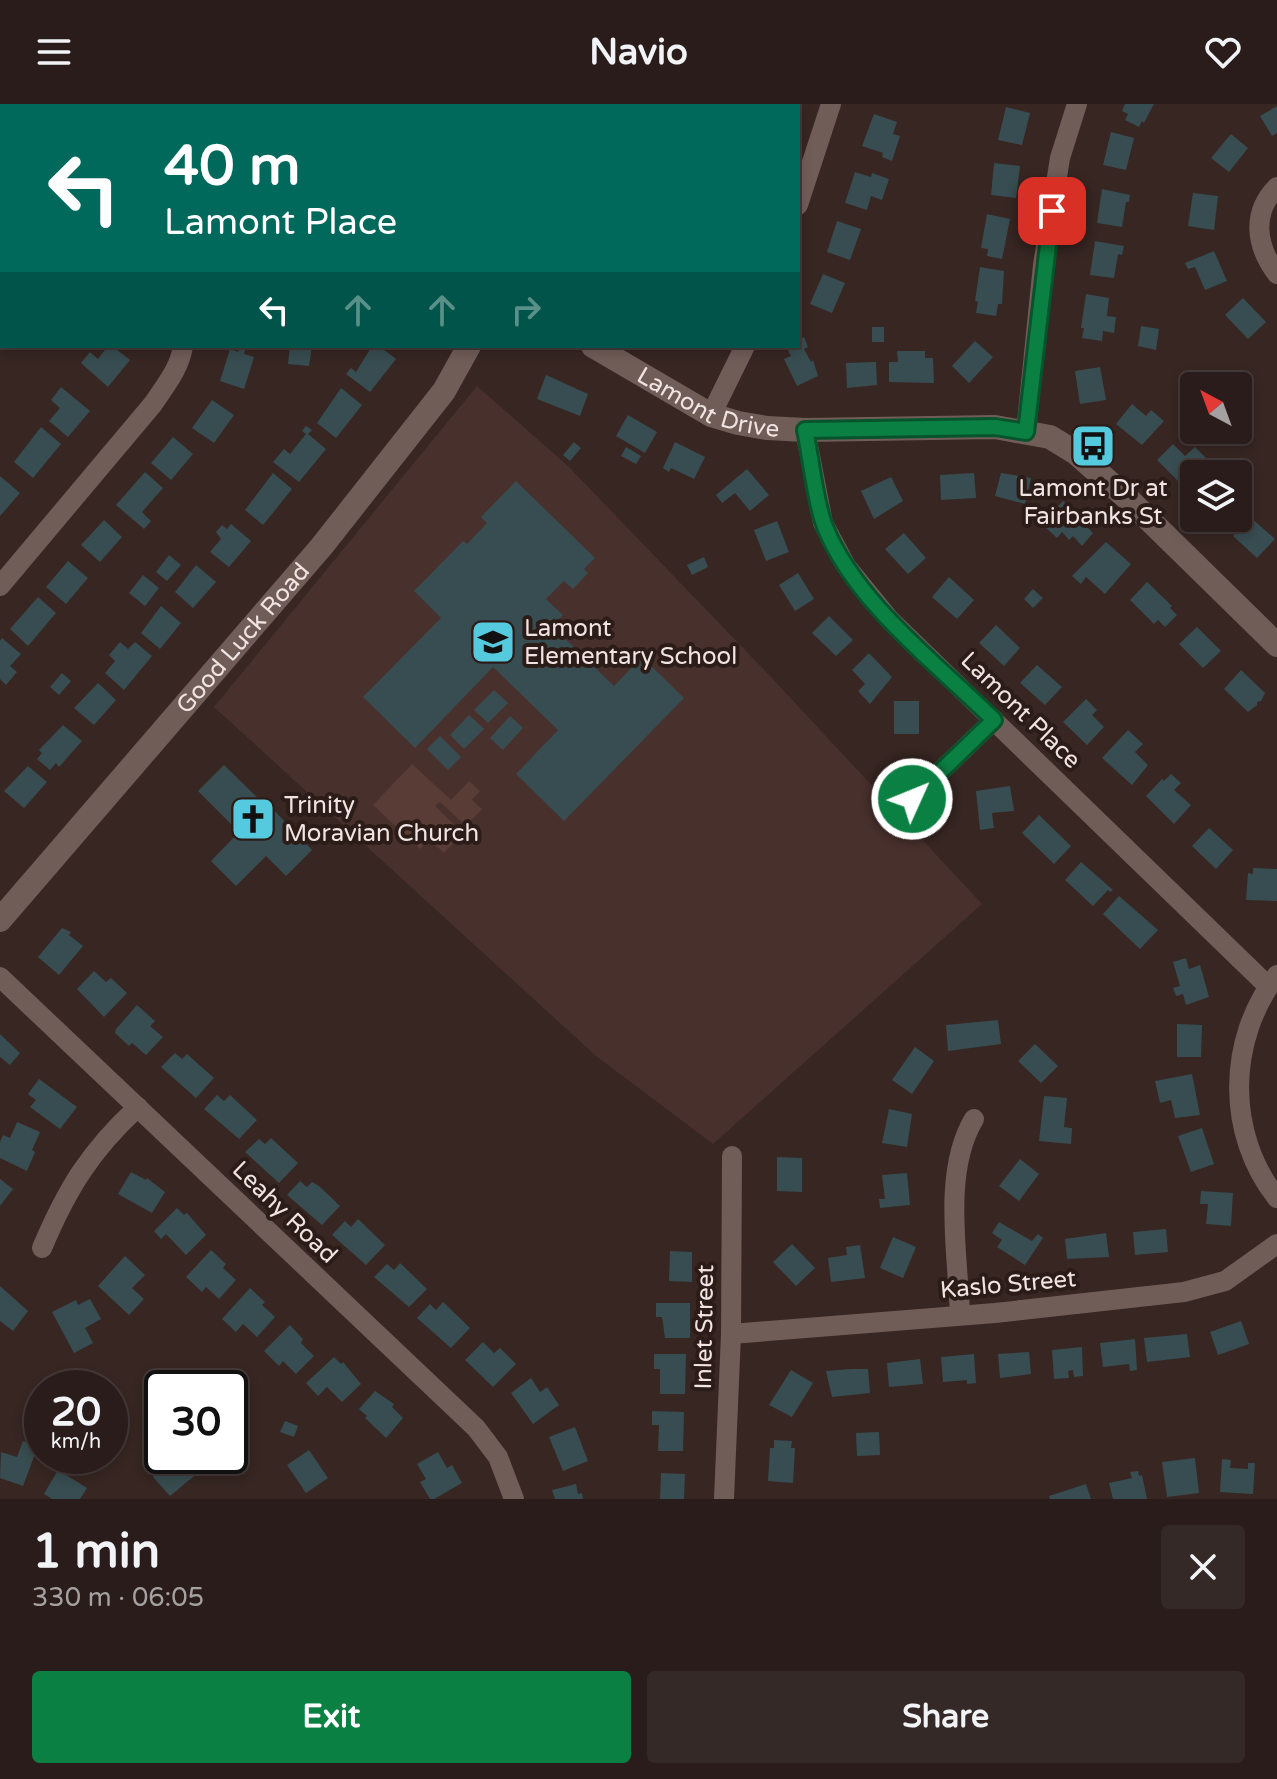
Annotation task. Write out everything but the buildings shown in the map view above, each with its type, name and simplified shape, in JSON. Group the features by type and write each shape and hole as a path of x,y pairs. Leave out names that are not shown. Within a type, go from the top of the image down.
{"street":[{"path":"800,199 831,104"},
{"path":"1026,432 1050,219 1060,158 1077,104"},
{"path":"1277,187 1259,211 1259,224 1260,246 1277,274"},
{"path":"0,586 153,404 171,378 182,348"},
{"name":"Good Luck Road","path":"0,920 322,546 444,391 468,348"},
{"name":"Lamont Drive","path":"596,348 711,415 767,428 995,427 1050,437 1097,470 1277,645"},
{"path":"711,415 744,348"},
{"name":"Lamont Place","path":"805,430 823,523 846,566 890,620 1272,981"},
{"path":"912,799 994,720"},
{"name":"Leahy Road","path":"0,977 476,1428 498,1457 514,1499"},
{"path":"1272,981 1254,1013 1237,1088 1240,1119 1248,1148 1277,1198"},
{"path":"42,1248 63,1197 82,1168 138,1107"},
{"path":"960,1315 954,1195 963,1137 974,1119"},
{"name":"Inlet Street","path":"724,1499 731,1334 732,1156"},
{"name":"Kaslo Street","path":"731,1334 1184,1292 1225,1281 1277,1244"}],"shaded area":[{"path":"477,386 568,466 771,677 982,904 713,1144 596,1056 214,707"},
{"path":"412,764 451,800 469,781 480,791 472,800 482,809 466,826 440,802 435,806 463,833 444,853 429,839 420,849 373,805"}],"place":[{"name":"Lamont Dr at Fairbanks St","path":"1093,446"},
{"name":"Lamont Elementary School","path":"493,642"},
{"name":"Trinity Moravian Church","path":"253,819"}],"route":[{"path":"912,799 994,720 890,620 846,566 823,523 805,430 995,427 1026,432 1043,265 1052,211"}]}
